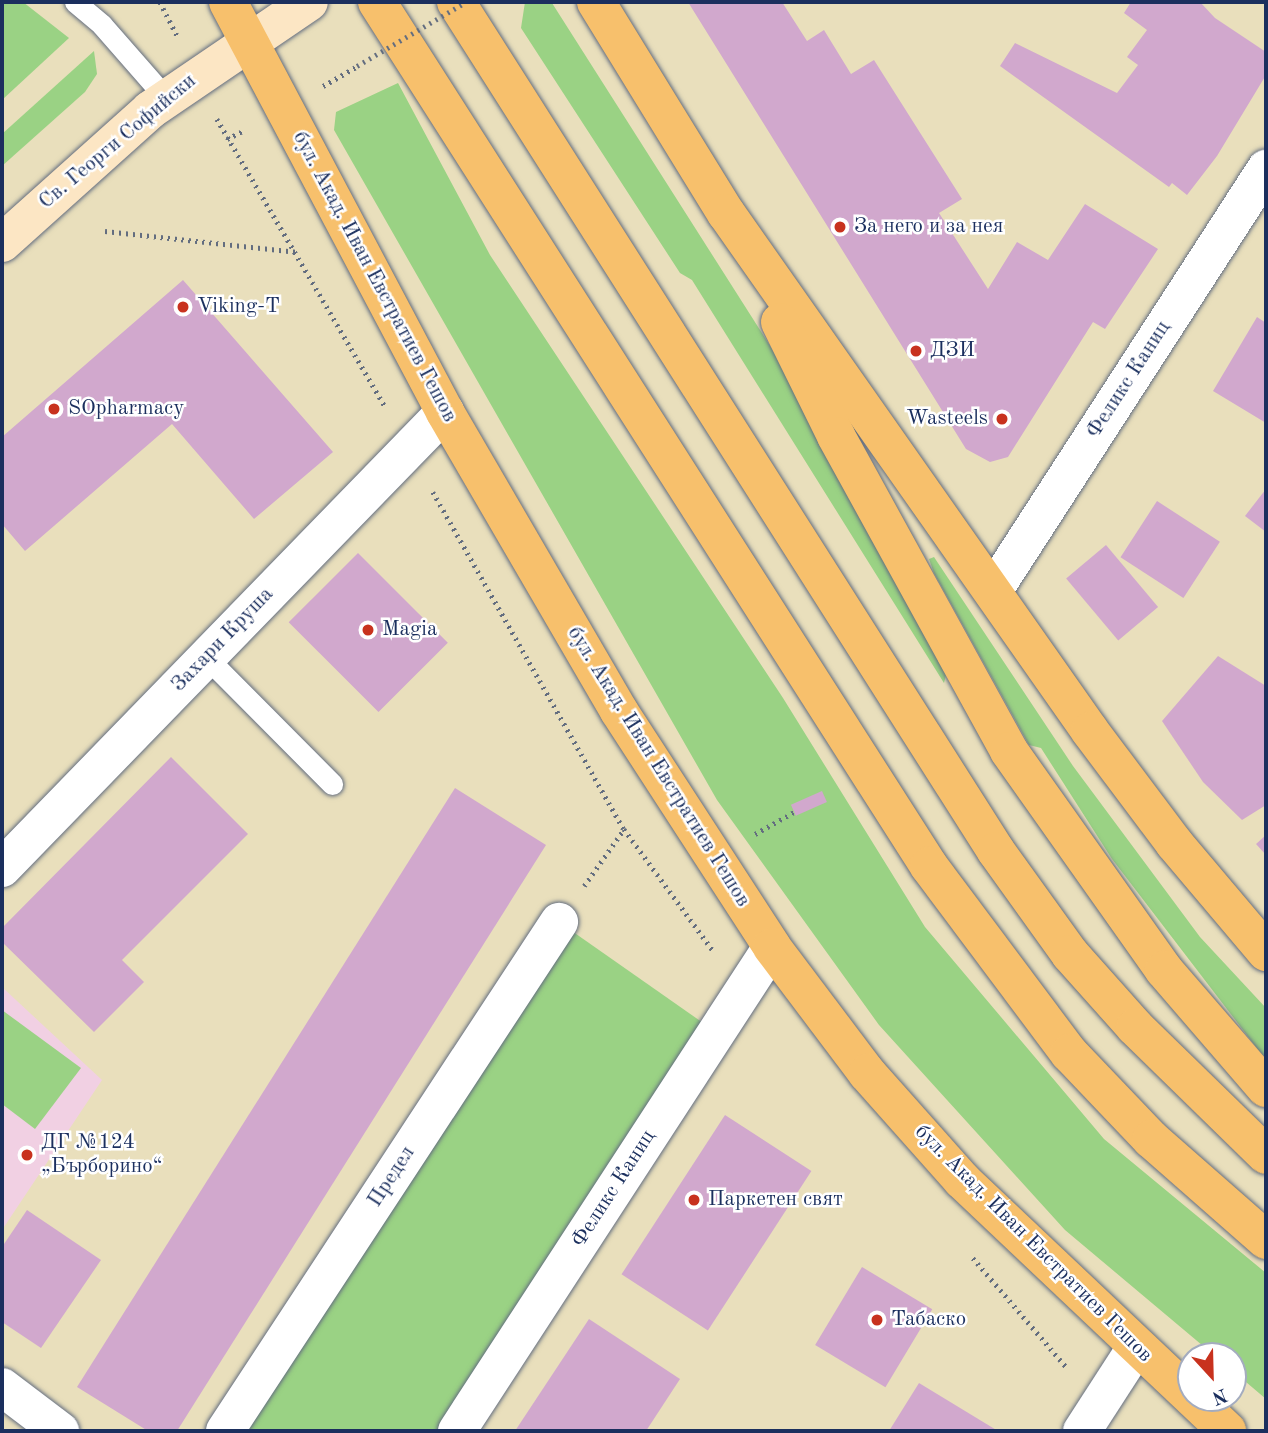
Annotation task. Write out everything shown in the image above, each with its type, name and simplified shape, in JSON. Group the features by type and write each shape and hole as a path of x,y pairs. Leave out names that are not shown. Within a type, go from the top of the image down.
{"main road":[{"name":"бул. Акад. Иван Евстратиев Гешов","path":"228,2 445,412 619,711 772,947 867,1073 962,1180 1135,1349 1227,1431"},
{"name":"Св. Георги Софийски","path":"2,243 166,98 309,2"},
{"path":"377,2 929,866 1069,1053 1151,1139 1266,1240"},
{"path":"456,2 996,851 1070,954 1135,1027 1266,1155"},
{"path":"596,2 726,213 1174,843 1266,952"},
{"path":"726,213 836,436 1009,751 1164,970 1266,1088"},
{"path":"1135,1349 1199,1431"}],"street":[{"name":"Феликс Каниц","path":"993,591 1266,169"},
{"name":"Захари Круша","path":"2,867 445,412"},
{"name":"Предел","path":"225,1431 559,922"},
{"name":"Феликс Каниц","path":"457,1431 772,947"},
{"path":"1082,1431 1135,1349"},
{"path":"2,1387 60,1431"}],"lane":[{"path":"75,2 103,25 166,98"},
{"path":"206,657 332,784"}],"path":[{"path":"160,2 167,16"},
{"path":"310,94 466,2"},
{"path":"105,231 298,252"},
{"path":"559,922 624,830 743,991"}],"shaded area":[{"name":"ДГ №124 „Бърборино“","path":"2,987 102,1080 2,1230"}],"green space":[{"path":"2,2 23,2 69,38 2,100"},
{"path":"525,2 552,3 781,363 947,671 944,683 692,280 680,273 521,28"},
{"path":"94,51 97,74 85,92 2,166 2,134"},
{"path":"398,83 490,255 783,698 925,927 1104,1139 1266,1273 1266,1399 1247,1383 1247,1342 1198,1342 1065,1230 879,1025 717,800 334,130 336,112"},
{"path":"934,557 1073,766 1200,937 1266,1008 1266,1060 1112,859 1041,748 1029,745 934,573 929,559"},
{"path":"559,922 716,1032 457,1431 225,1431"},
{"path":"2,1010 81,1068 35,1129 2,1104"}],"building":[{"path":"688,2 782,2 807,41 824,30 851,74 874,60 962,199 939,213 988,289 1017,242 1048,260 1085,204 1158,249 1105,329 1093,322 1008,457 990,462 966,449"},
{"path":"1131,2 1200,2 1215,18 1266,52 1266,75 1217,156 1187,195 1172,183 1169,187 1000,66 1015,43 1117,93 1138,65 1127,57 1147,30 1124,13"},
{"path":"183,280 333,452 254,519 172,424 25,551 2,524 2,437"},
{"path":"1257,317 1266,323 1266,423 1213,391"},
{"path":"1266,489 1266,532 1245,516"},
{"path":"1157,501 1220,542 1183,598 1121,557"},
{"path":"1106,545 1158,607 1118,640 1066,578"},
{"path":"358,553 448,643 379,712 289,622"},
{"path":"1218,656 1266,686 1266,805 1242,820 1203,782 1162,721"},
{"path":"171,757 248,834 122,960 144,982 94,1032 2,942 2,928"},
{"path":"455,788 546,845 177,1431 148,1431 77,1387"},
{"path":"822,791 827,802 796,816 791,805"},
{"path":"1266,835 1266,855 1256,844"},
{"path":"725,1115 811,1171 708,1330 622,1274"},
{"path":"27,1210 101,1260 41,1348 2,1322 2,1247"},
{"path":"862,1267 932,1309 885,1387 815,1345"},
{"path":"589,1319 680,1379 646,1431 515,1431"},
{"path":"919,1383 998,1431 889,1431"}],"place":[{"name":"За него и за нея","path":"840,227"},
{"name":"Viking-T","path":"183,307"},
{"name":"ДЗИ","path":"916,351"},
{"name":"SOpharmacy","path":"54,409"},
{"name":"Wasteels","path":"1002,419"},
{"name":"Magia","path":"368,630"},
{"name":"ДГ №124 „Бърборино“","path":"27,1155"},
{"name":"Паркетен свят","path":"694,1200"},
{"name":"Табаско","path":"877,1320"}]}
